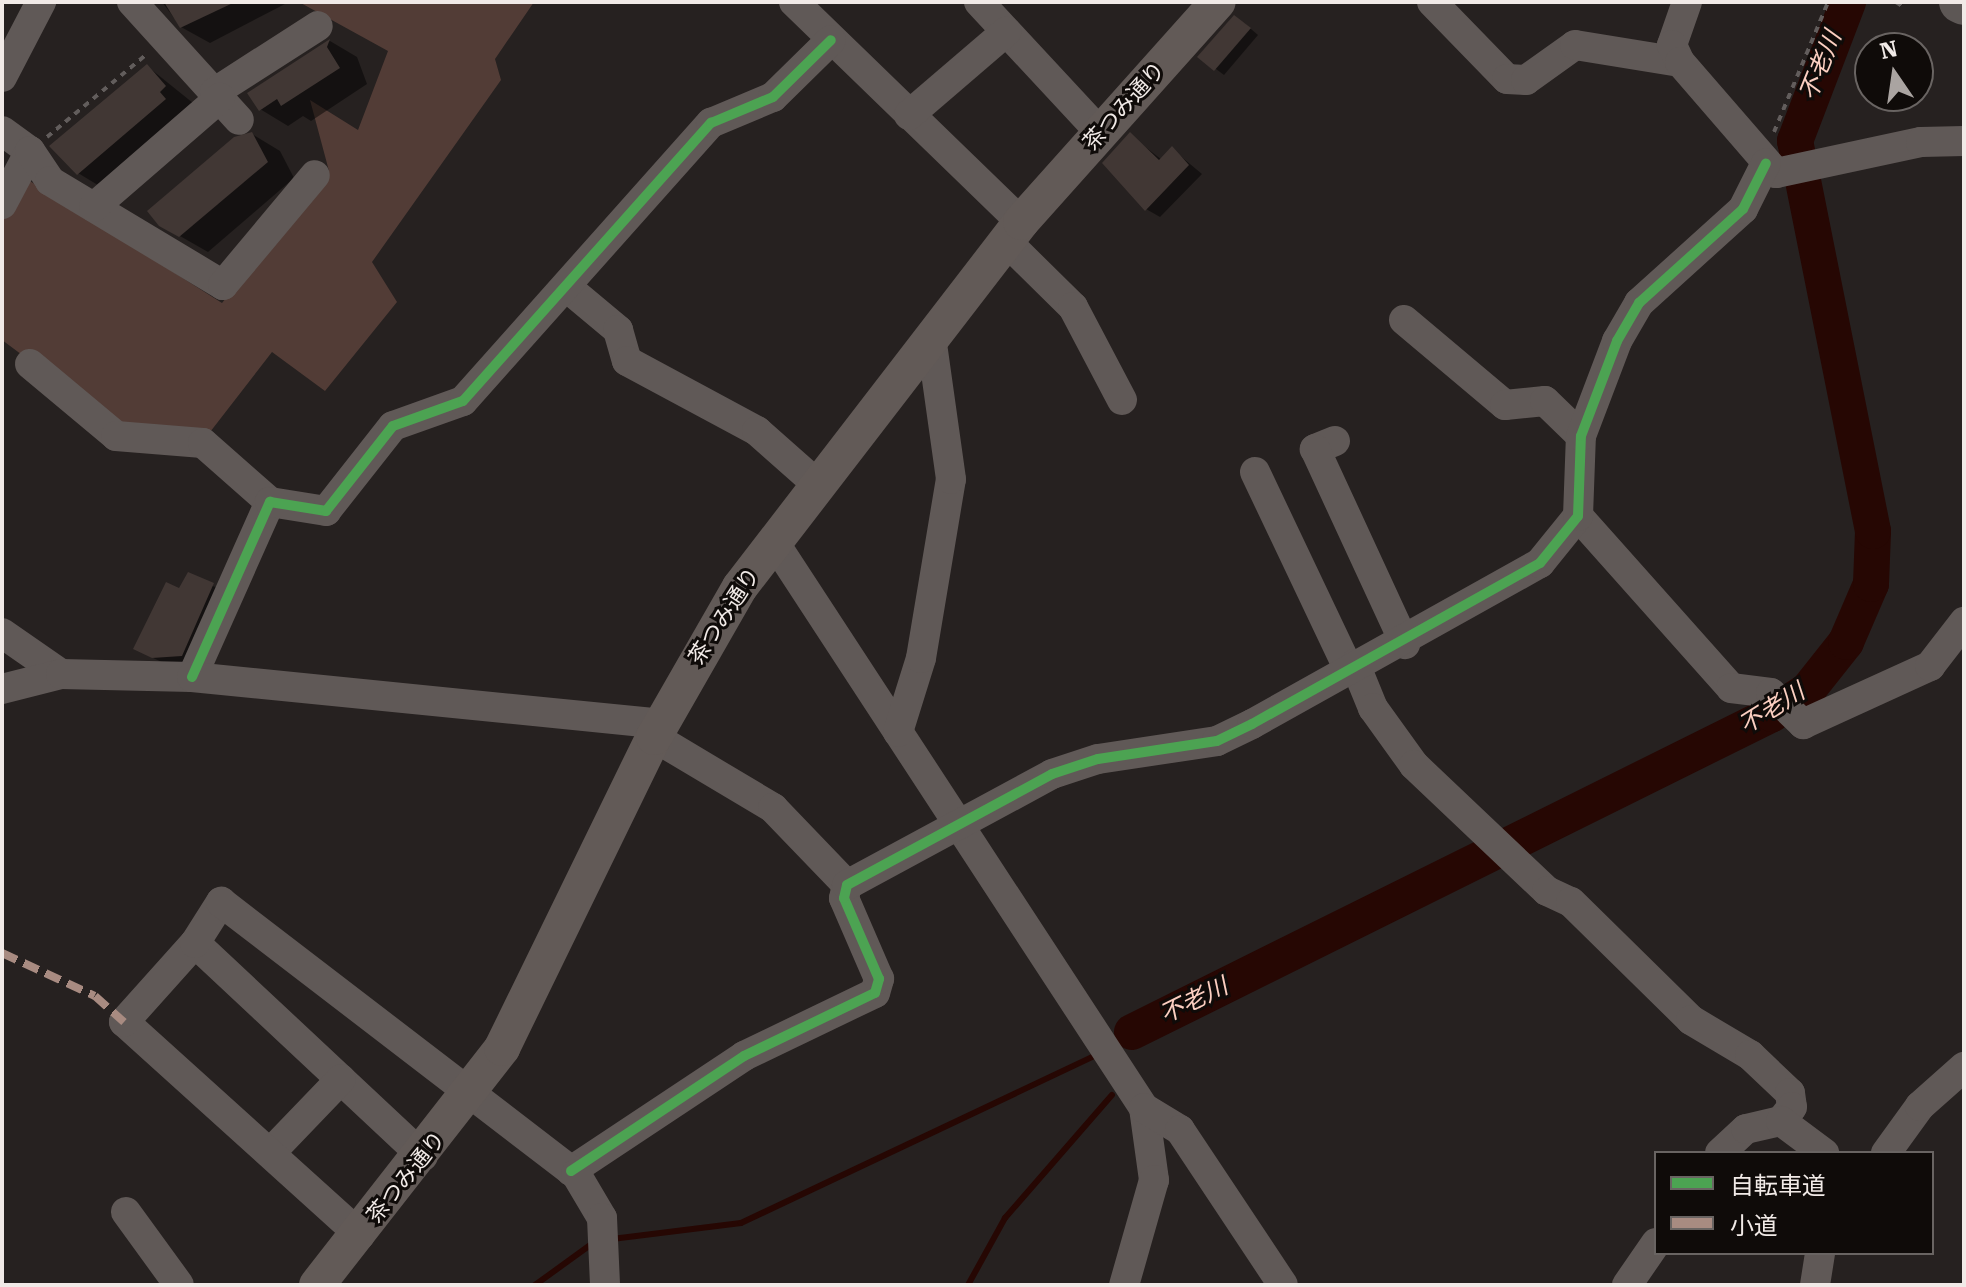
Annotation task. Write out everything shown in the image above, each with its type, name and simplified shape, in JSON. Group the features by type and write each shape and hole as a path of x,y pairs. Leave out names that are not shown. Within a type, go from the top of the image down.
{"main road":[{"name":"茶つみ通り","path":"317,1285 475,1091 525,1005 657,731 713,627 817,484 1014,232 1218,2"}],"street":[{"path":"2,77 41,2"},
{"path":"794,2 909,115 1014,232 1073,307 1122,400"},
{"path":"979,2 1100,132"},
{"path":"1432,2 1507,79 1526,80 1575,45 1680,62"},
{"path":"1687,2 1672,45 1680,62 1782,167"},
{"path":"139,3 239,120"},
{"path":"94,207 218,95 318,26"},
{"path":"909,115 1006,32"},
{"path":"30,364 116,436 203,443 270,502 326,511 393,426 463,401 569,289 711,123 773,97 831,40"},
{"path":"2,131 30,151 50,181 223,285 315,175"},
{"path":"571,1171 744,1056 875,993 879,979 844,898 847,885 958,822 1074,766 1217,741 1352,666 1405,644 1540,563 1578,516 1581,436 1595,386 1639,303 1743,209 1782,167 1921,142 1964,141"},
{"path":"2,204 30,151"},
{"path":"569,289 618,330 627,361 757,431 817,484"},
{"path":"1404,320 1505,405 1545,401 1581,436"},
{"path":"898,732 921,658 951,479 931,337"},
{"path":"1335,441 1315,449 1405,644"},
{"path":"1255,472 1373,708 1414,765 1691,1020 1750,1055 1790,1093 1792,1107 1781,1121 1746,1129 1722,1151"},
{"path":"192,677 270,502"},
{"path":"1578,516 1731,688 1771,693 1803,724 1930,666 1964,622"},
{"path":"774,542 1144,1108 1154,1180 1124,1285"},
{"path":"2,633 61,674"},
{"path":"2,689 61,674 192,677 657,731 773,808 847,885"},
{"path":"360,1235 273,1150 124,1022 195,943 221,902 417,1058 475,1091 571,1171 602,1218 607,1254 605,1285"},
{"path":"195,943 423,1156"},
{"path":"1887,1151 1920,1106 1964,1067"},
{"path":"273,1150 341,1079"},
{"path":"1144,1108 1180,1130 1283,1285"},
{"path":"1781,1121 1821,1151"},
{"path":"126,1212 179,1285"},
{"path":"1627,1285 1654,1246"},
{"path":"1815,1285 1820,1255"}],"path":[{"path":"1782,167 1780,109 1828,2"},
{"path":"1896,2 1902,6"},
{"path":"30,151 167,37"}],"shaded area":[{"path":"299,2 534,2 495,59 501,80 372,262 397,302 325,391 272,352 207,436 123,430 2,340 2,214 22,176 222,303 329,171 310,100 358,130 388,51"}],"building":[{"path":"164,2 235,2 180,28"},
{"path":"1234,15 1251,28 1214,71 1197,57"},
{"path":"330,39 327,47 340,68 281,106 277,99 259,111 247,93"},
{"path":"147,64 166,86 160,92 166,99 77,175 49,146"},
{"path":"252,132 268,162 179,237 159,226 147,211 234,137"},
{"path":"1130,132 1159,160 1172,146 1189,165 1145,211 1102,163"},
{"path":"188,572 214,583 182,656 152,658 133,649 166,582 179,588"}],"waterway":[{"name":"不老川","path":"1132,1032 1772,714 1808,690 1846,642 1871,584 1873,531 1795,141 1848,2"},
{"name":"不老川","path":"612,1239 741,1223 1094,1056"},
{"path":"968,1285 1005,1218 1112,1095"},
{"name":"不老川","path":"535,1285 593,1243"}],"marked path":[{"path":"2,953 95,996 124,1022"}],"cycle path":[{"path":"192,677 270,502 326,511 393,426 463,401 711,123 773,97 831,40"},
{"path":"571,1171 744,1056 875,993 879,979 844,898 847,885 1052,774 1098,759 1217,741 1540,563 1578,516 1581,436 1617,341 1639,303 1743,209 1766,163"}]}
